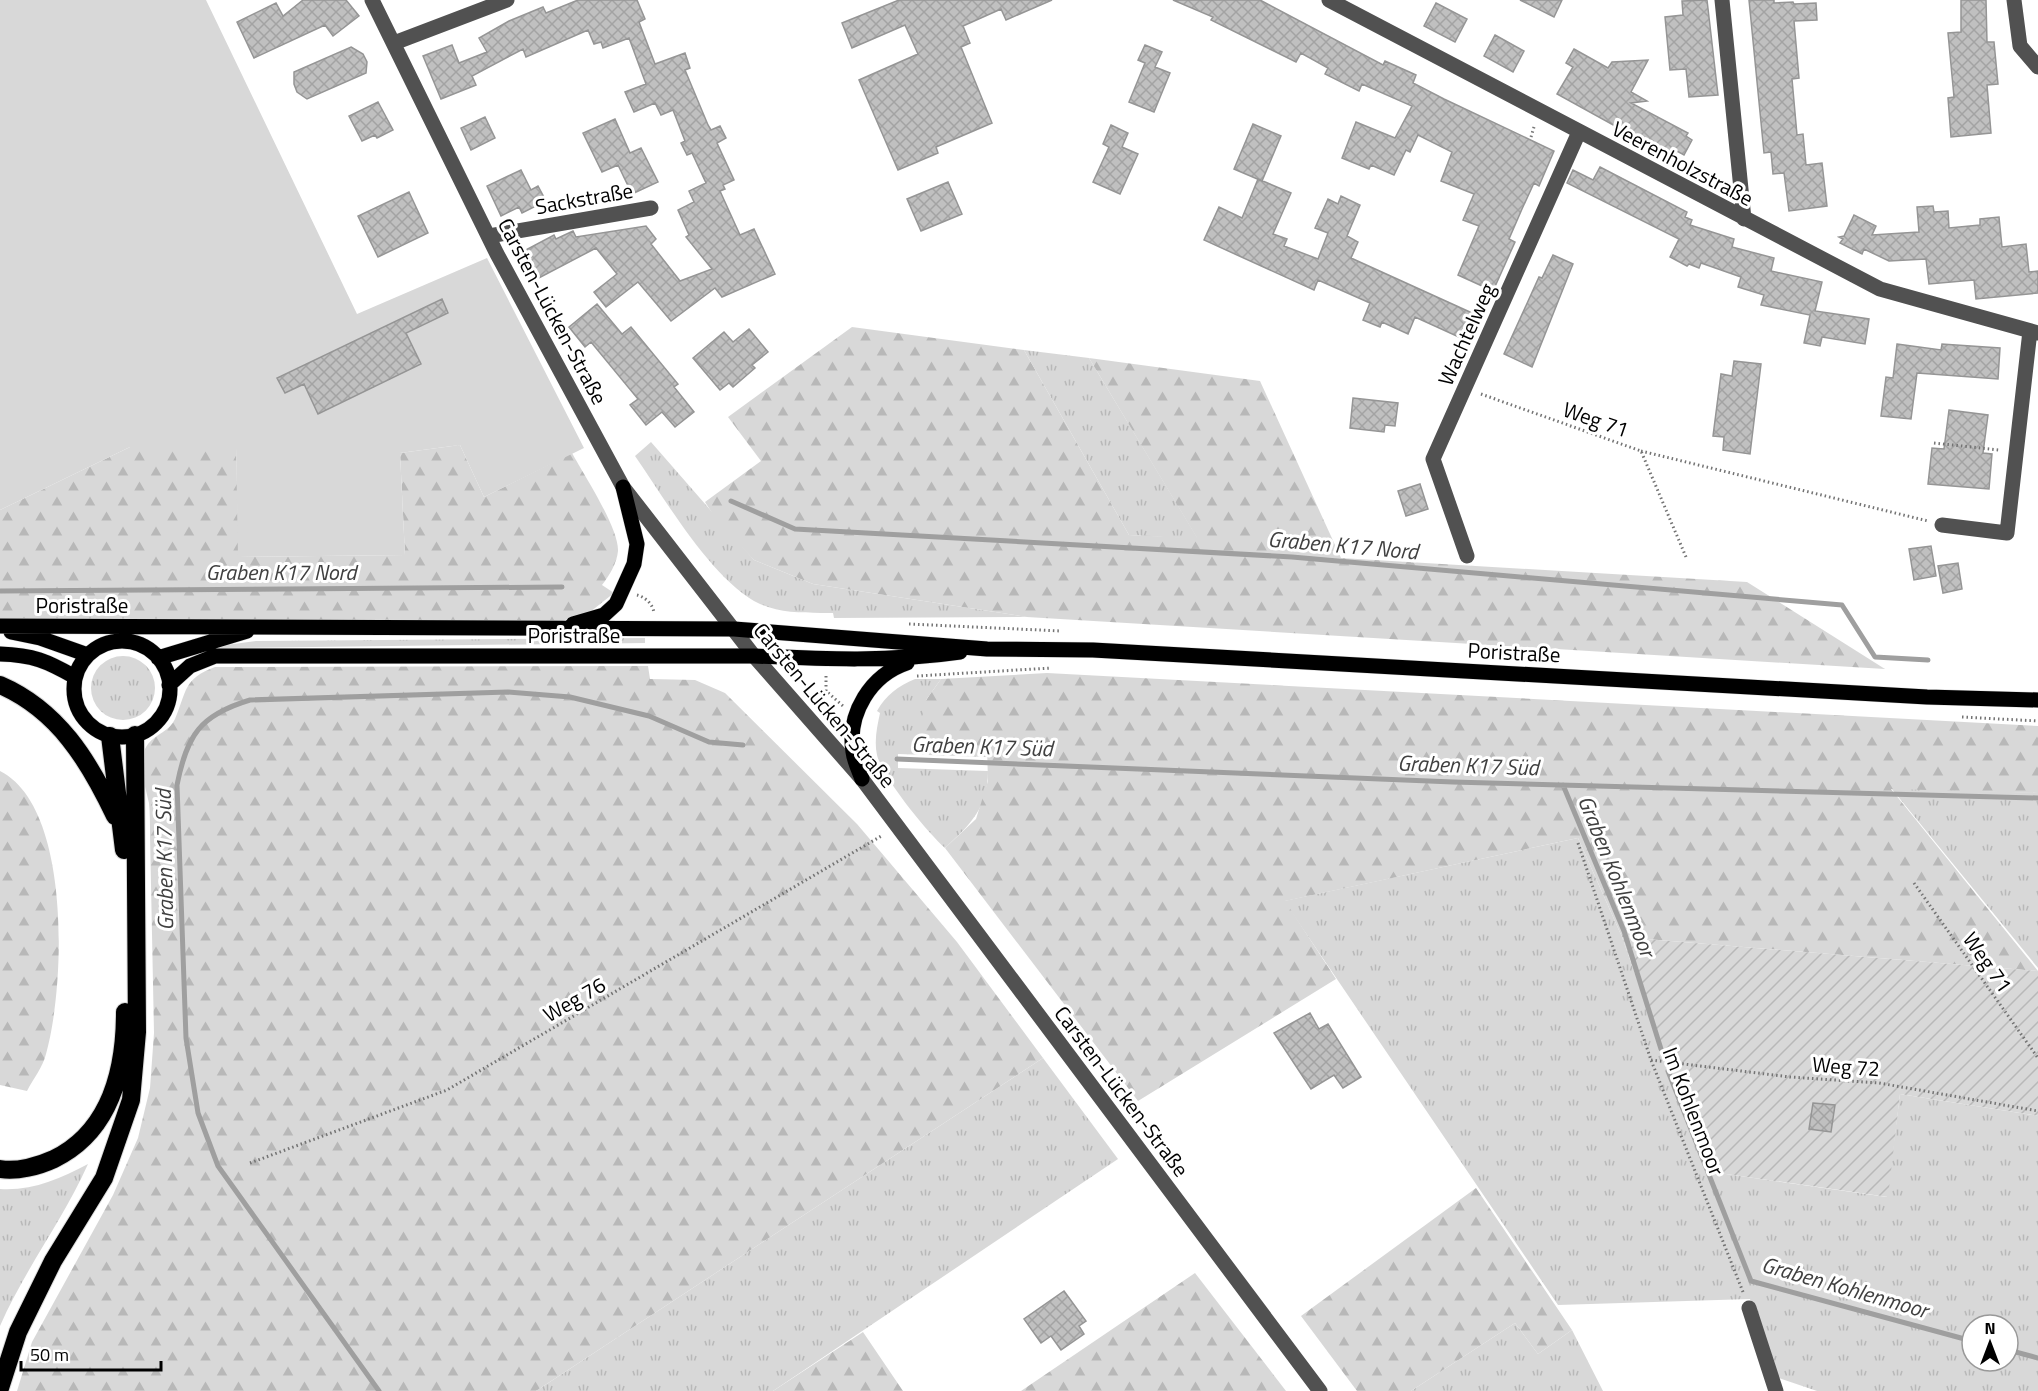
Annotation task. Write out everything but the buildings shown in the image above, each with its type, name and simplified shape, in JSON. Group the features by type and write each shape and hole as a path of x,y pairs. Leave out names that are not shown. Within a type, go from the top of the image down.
{"highway":[{"path":"0,685 28,700 70,738 89,766 124,834"},
{"path":"0,1388 18,1332 52,1261 104,1178 131,1100 137,1032 135,735"},
{"path":"0,1169 42,1165 66,1153 86,1137 109,1105 121,1072 125,1028 124,834 110,736"}],"main road":[{"path":"558,629 604,615 616,604 624,590 634,564 637,544 623,487"},
{"name":"Poristraße","path":"0,628 40,638 88,655 99,647 124,642 137,644 158,658 206,642 271,626"},
{"name":"Poristraße","path":"0,628 271,626 734,629 987,649 1093,650 1915,696 2038,700"},
{"name":"Poristraße","path":"169,685 190,666 215,656 754,656 825,659 922,658 987,649"},
{"path":"0,654 27,655 43,659 75,677"},
{"path":"88,655 75,677 74,692 77,707 85,720 96,730 110,736 135,735 147,730 165,711 169,685 166,671 158,658"},
{"path":"862,779 853,752 853,729 864,695 890,669 922,658"}],"street":[{"name":"Carsten-Lücken-Straße","path":"372,0 489,236 623,487 754,656 862,779 1320,1391"},
{"path":"394,43 507,0"},
{"name":"Veerenholzstraße","path":"1329,0 1880,289 2034,332 2016,452 2007,533 1942,525"},
{"path":"1722,0 1744,219"},
{"path":"2014,0 2020,46 2038,67"},
{"name":"Wachtelweg","path":"1467,556 1433,459 1579,132"},
{"name":"Sackstraße","path":"489,236 651,208"},
{"path":"1749,1308 1776,1391"}],"path":[{"name":"Weg 71","path":"1465,388 1641,451 1686,557"},
{"path":"1934,443 2016,452"},
{"path":"1641,451 1942,525"},
{"path":"624,590 645,597 654,608 654,629"},
{"path":"825,659 826,691 858,715"},
{"path":"908,678 993,670 1060,668"},
{"path":"1955,716 2038,721"},
{"name":"Weg 76","path":"250,1163 447,1090 897,827"},
{"name":"Im Kohlenmoor","path":"1578,843 1651,1060 1749,1308"},
{"name":"Weg 71","path":"1914,883 2038,1058"},
{"name":"Weg 72","path":"1651,1060 1790,1077 1880,1083 2038,1112"}],"green space":[{"path":"0,0 206,0 357,314 487,258 584,448 484,497 460,445 400,453 405,555 238,557 236,447 130,447 0,510"},
{"path":"852,327 1024,350 1129,535 1197,538 1089,358 1260,381 1341,558 1747,582 1885,669 1027,617 813,584 754,560 718,522 705,502 761,461 728,417"},
{"path":"1024,350 1089,358 1198,539 1129,535"},
{"path":"651,442 754,560 813,584 1027,617 834,618 833,613 786,611 760,604 742,593 708,559 635,456"},
{"path":"460,445 484,497 572,453 607,516 617,541 616,560 602,585 614,593 590,612 559,622 0,620 0,510 130,447 236,447 239,557 405,555 400,453"},
{"path":"645,638 645,643 226,648 192,655 226,645 256,641"},
{"path":"123,656 135,658 146,665 153,676 155,688 153,700 146,711 135,718 123,720 111,718 100,711 93,700 91,688 93,676 100,665 111,658"},
{"path":"648,666 650,679 695,680 725,693 857,824 957,942 1043,1058 536,1391 17,1391 32,1342 113,1195 138,1138 150,1088 154,1033 150,815 142,765 144,750 173,723 191,681 215,667"},
{"path":"1047,673 2038,726 2038,793 1891,789 2038,971 1622,937 1578,838 1285,901 1336,979 1138,1101 945,848 976,819 988,781 987,748 916,745 926,700 941,679"},
{"path":"915,679 941,679 926,700 987,747 987,757 898,754 898,768 988,771 985,795 976,815 945,848 927,830 896,790 881,765 876,750 880,713 877,711 893,692"},
{"path":"0,771 23,791 40,821 51,859 57,901 59,945 52,1024 45,1059 27,1091 0,1085"},
{"path":"1891,788 2038,793 2038,968"},
{"path":"1578,838 1622,937 1705,1171 1887,1197 1900,1094 2038,1116 2038,1391 1817,1391 1776,1377 1750,1299 1558,1305 1284,901"},
{"path":"1622,937 2038,971 2038,1116 1900,1094 1888,1197 1705,1171"},
{"path":"1043,1058 1118,1159 773,1391 536,1391"},
{"path":"88,1164 0,1326 0,1189 23,1188 46,1183"},
{"path":"1476,1188 1572,1330 1538,1354 1515,1323 1411,1391 1357,1391 1301,1316"},
{"path":"1195,1273 1286,1391 1021,1391"},
{"path":"1515,1323 1538,1354 1572,1330 1603,1391 1411,1391"},
{"path":"863,1332 903,1391 773,1391"}],"waterway":[{"name":"Graben K17 Nord","path":"731,501 795,529 1292,557 1842,605 1875,657 1928,660"},
{"name":"Graben K17 Nord","path":"0,591 562,587"},
{"name":"Graben K17 Süd","path":"379,1391 218,1166 198,1113 186,1038 177,785 191,740 208,720 233,706 250,700 508,692 570,697 649,716 709,742 743,745"},
{"name":"Graben K17 Süd","path":"897,759 1453,782 2038,798"},
{"name":"Graben Kohlenmoor","path":"1563,785 1624,931 1661,1049"},
{"name":"Graben Kohlenmoor","path":"1668,1071 1751,1281 1960,1338"},
{"name":"Graben Kohlenmoor","path":"2020,1353 2038,1358"}]}
